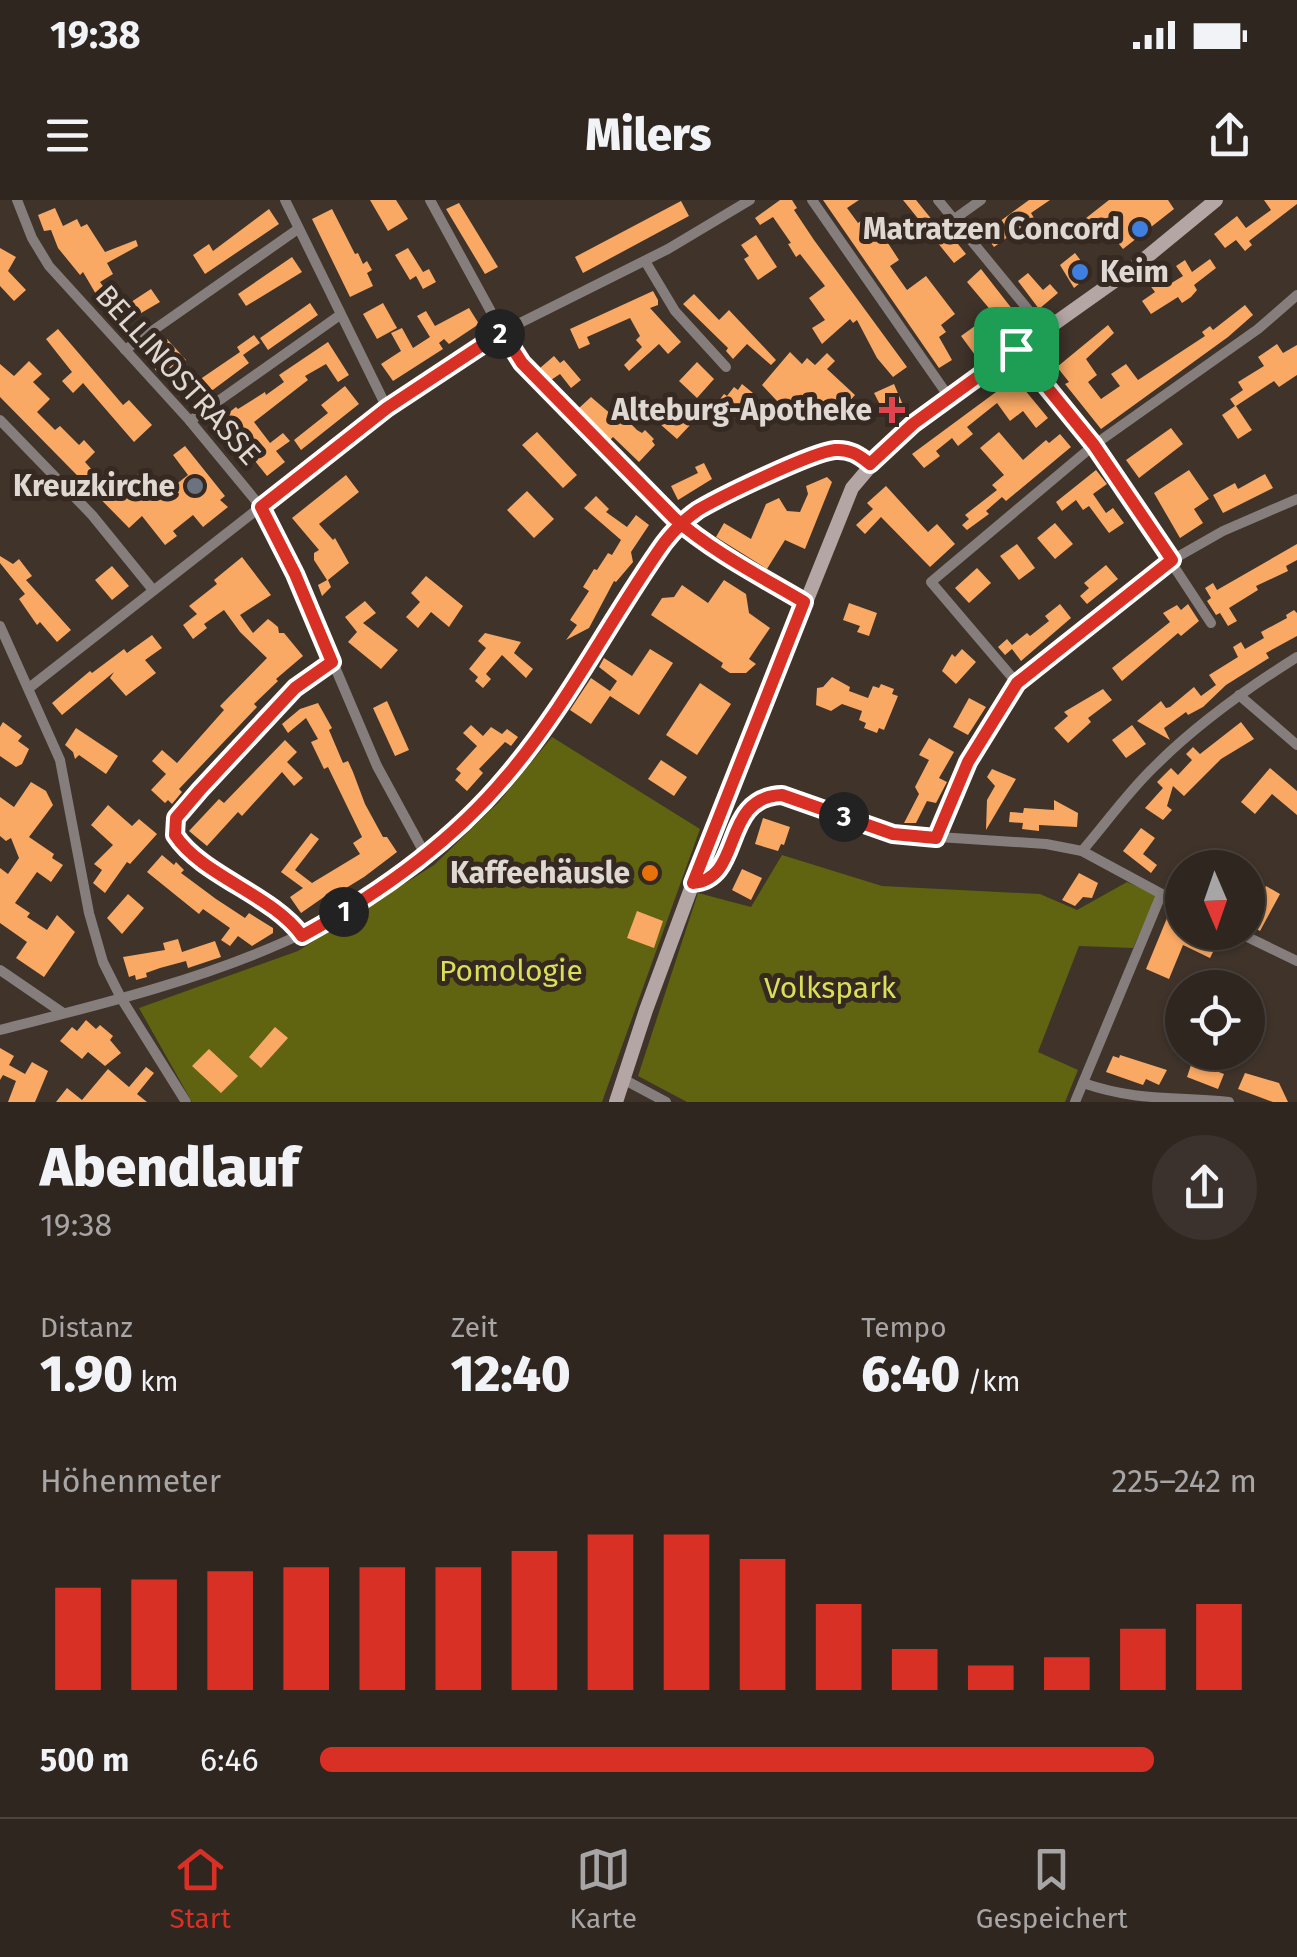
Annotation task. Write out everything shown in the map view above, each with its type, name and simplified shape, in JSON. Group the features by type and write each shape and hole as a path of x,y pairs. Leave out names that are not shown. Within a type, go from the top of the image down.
{"main road":[{"path":"616,1102 693,883 842,506 870,464 906,429 1137,265 1216,200"}],"street":[{"name":"BELLINOSTRASSE","path":"17,200 32,238 49,266 190,421 261,507 295,574 377,766 426,856"},
{"path":"285,200 387,408"},
{"path":"430,200 522,363 680,524 804,602"},
{"path":"28,688 387,408 502,332 645,261 750,200"},
{"path":"812,200 950,397"},
{"path":"938,200 1044,330"},
{"path":"953,220 981,200"},
{"path":"126,350 298,229"},
{"path":"645,261 674,311 726,367"},
{"path":"1017,683 931,582 1094,445 1258,329 1297,296"},
{"path":"190,421 340,315"},
{"path":"1016,349 1094,445 1211,622"},
{"path":"0,420 92,515 153,590"},
{"path":"0,1030 232,965 302,936 364,900 426,856 510,774 680,524 719,499 822,453 850,452 870,464"},
{"path":"936,838 968,762 1017,683 1172,560 1223,531 1297,499"},
{"path":"1,632 60,760 92,927 103,962 186,1102"},
{"path":"1082,851 1150,770 1239,695 1297,656"},
{"path":"302,936 290,921 179,841 174,823 288,694 332,662"},
{"path":"1239,695 1297,745"},
{"path":"693,883 704,882 720,870 748,806 765,795 782,795 893,834 1046,844 1082,851 1165,897"},
{"path":"1075,1102 1162,895"},
{"path":"1265,946 1297,961"},
{"path":"1281,954 1297,970"},
{"path":"0,970 63,1014"},
{"path":"623,1078 666,1102"},
{"path":"1083,1083 1144,1100 1230,1102"}],"green space":[{"name":"Pomologie","path":"552,737 700,829 602,1102 192,1102 139,1008 298,951 434,865 498,803"},
{"name":"Volkspark","path":"782,855 882,886 1040,894 1077,910 1127,882 1157,895 1133,948 1079,946 1038,1052 1078,1070 1065,1102 687,1102 638,1076 698,893 751,907"}],"building":[{"path":"370,200 396,200 408,219 388,231"},
{"path":"780,200 792,200 797,208 794,210 814,240 907,367 893,377 877,358 857,320 853,323 850,319 822,344 812,328 825,320 809,298 825,286 800,254 796,257 773,217 760,225 755,218"},
{"path":"823,200 859,200 847,208 858,223 874,212 882,224 887,221 894,230 884,237 899,260 890,266 907,290 926,276 955,314 941,325 946,332 939,337 952,360 939,368"},
{"path":"903,200 916,200 966,254 954,263"},
{"path":"1029,200 1050,200 1031,213 1034,218 994,247 984,233"},
{"path":"1109,200 1168,200 1174,209 1123,249 1105,227 1094,237 1081,222"},
{"path":"1264,200 1297,200 1297,204 1249,241 1252,245 1245,251 1236,240 1225,248 1214,234 1237,216 1246,228 1271,210"},
{"path":"681,201 689,216 583,273 575,257"},
{"path":"459,203 498,267 485,274 446,209"},
{"path":"55,208 63,226 77,219 81,227 87,224 105,252 136,240 138,246 107,263 113,274 100,282 110,296 100,301 83,272 80,275 58,248 51,230 44,231 38,215"},
{"path":"269,209 279,224 205,274 193,255 209,244 213,251"},
{"path":"332,209 355,254 363,264 367,261 372,270 367,273 373,286 350,297 312,219"},
{"path":"756,235 777,267 758,280 744,259 749,256 741,245"},
{"path":"0,248 16,257 8,271 26,290 14,301 0,286"},
{"path":"408,248 423,272 429,269 436,282 423,289 416,276 410,280 395,255"},
{"path":"1075,253 1091,274 1074,288 1060,265"},
{"path":"292,257 302,272 246,306 238,294"},
{"path":"1210,259 1216,268 1194,285 1197,290 1191,297 1182,303 1178,297 1151,314 1142,301 1155,292 1149,284 1159,278 1165,287 1183,276 1176,266 1185,260 1192,272"},
{"path":"981,269 1023,323 1010,334 1005,328 975,355 961,336 993,313 967,282"},
{"path":"1028,273 1043,290 1050,284 1058,293 1039,309 1018,281"},
{"path":"151,289 160,302 120,330 108,317"},
{"path":"653,291 658,305 650,308 681,342 668,354 659,344 629,371 624,365 642,347 630,318 587,337 590,344 579,349 570,329"},
{"path":"694,294 719,320 729,310 776,360 771,365 747,344 733,359 726,351 728,348 683,304"},
{"path":"310,303 318,315 268,350 260,338"},
{"path":"383,303 397,328 377,339 363,314"},
{"path":"1245,305 1253,315 1228,337 1101,429 1065,384 1069,382 1057,367 1108,325 1114,333 1086,359 1097,375 1088,382 1101,399 1120,386 1111,374 1126,364 1138,380"},
{"path":"469,308 479,324 449,344 444,339 439,343 443,349 393,381 381,364 401,351 391,333 402,328 413,348 430,337 417,316 426,311 435,326"},
{"path":"58,329 123,405 129,400 152,425 134,442 83,383 73,393 62,381 72,372 46,339"},
{"path":"254,335 260,343 243,355 249,363 194,404 168,366 157,372 145,355 167,339 186,360 182,363 196,382 240,352 237,347"},
{"path":"328,342 349,375 338,382 326,364 305,376 308,380 254,422 270,443 283,433 290,441 276,451 285,462 267,476 218,421 236,407 265,392 266,395 284,382 279,375"},
{"path":"1277,344 1283,353 1297,345 1297,375 1279,387 1274,381 1236,406 1252,430 1238,439 1222,415 1235,406 1230,399 1243,390 1238,382 1264,366 1258,357"},
{"path":"790,352 802,364 807,358 815,365 827,353 835,361 827,369 855,395 835,417 822,405 806,423 797,414 793,418 762,385"},
{"path":"554,356 560,363 564,360 581,380 571,388 560,374 551,380 540,368"},
{"path":"29,361 42,374 33,382 50,399 37,412 55,430 60,426 79,445 84,440 95,452 85,462 117,498 139,473 161,496 188,475 173,455 185,446 225,496 220,500 228,507 203,527 193,515 173,531 177,536 165,545 142,516 129,528 0,397 0,364 14,376"},
{"path":"697,362 714,379 697,398 679,381"},
{"path":"1015,378 1048,418 1036,428 1023,411 1010,421 997,403 967,427 973,434 958,446 952,438 936,451 940,456 924,468 912,454"},
{"path":"742,384 753,393 733,417 717,403"},
{"path":"894,384 906,412 888,420 874,393"},
{"path":"345,386 359,404 301,450 294,440 328,413 321,405"},
{"path":"591,397 612,415 617,410 637,430 645,430 654,439 655,445 639,462 613,437 610,440 579,408"},
{"path":"676,406 692,416 689,419 693,422 677,439 660,424"},
{"path":"1171,428 1183,444 1139,478 1126,460"},
{"path":"537,432 577,475 563,488 522,445"},
{"path":"999,432 1023,460 1046,440 1049,443 1060,434 1071,447 1006,501 1002,497 986,511 989,514 967,530 962,525 969,519 965,515 997,490 992,485 1004,475 980,448"},
{"path":"704,463 712,479 678,500 671,486 698,473 695,467"},
{"path":"1096,470 1107,484 1093,494 1106,513 1113,508 1124,523 1109,533 1089,506 1083,510 1076,500 1062,511 1056,502"},
{"path":"1189,470 1209,499 1194,509 1203,523 1180,538 1154,493"},
{"path":"1265,474 1273,488 1223,513 1213,495 1235,483 1238,489"},
{"path":"346,475 359,492 319,524 335,538 349,563 328,580 331,587 322,596 318,585 327,580 314,560 314,553 319,550 292,518"},
{"path":"827,477 832,482 805,549 785,540 767,569 716,537 724,523 751,539 766,504 779,498 787,511 800,512 808,494 806,486"},
{"path":"886,486 928,532 937,524 955,544 930,567 881,517 865,534 856,525 873,509 867,503"},
{"path":"527,491 554,519 534,538 507,510"},
{"path":"596,496 609,509 606,512 627,527 636,515 649,525 631,552 633,562 614,581 589,628 566,640 577,625 570,620 589,591 583,587 621,540 584,508"},
{"path":"1055,523 1073,544 1055,559 1037,538"},
{"path":"1017,544 1035,568 1019,580 1000,556"},
{"path":"1297,544 1297,560 1286,566 1288,571 1256,586 1258,590 1229,608 1237,621 1228,626 1220,613 1216,615 1207,601 1211,598 1205,588 1213,583 1217,590"},
{"path":"0,556 13,564 19,559 32,576 26,580 71,630 57,642 40,622 37,625 19,599 25,594 0,563"},
{"path":"242,557 271,595 240,615 253,633 268,619 303,656 276,679 254,704 257,707 179,789 182,792 172,804 168,800 165,803 151,790 166,774 152,761 162,750 177,763 224,710 220,706 267,658 224,610 204,624 207,628 193,639 183,625 197,614 189,606"},
{"path":"1106,565 1118,579 1087,604 1080,596 1089,588 1084,583"},
{"path":"112,566 129,586 112,600 95,580"},
{"path":"977,568 991,583 969,603 955,588"},
{"path":"426,576 463,606 449,627 431,612 418,628 406,617 420,602 411,593"},
{"path":"724,580 746,594 749,613 770,628 749,659 756,664 746,673 730,673 721,667 723,663 651,615 662,598 674,597 682,585 708,603"},
{"path":"365,601 376,613 363,623 398,650 381,669 348,642 357,632 345,617"},
{"path":"849,603 877,613 869,636 857,632 860,626 843,620"},
{"path":"1060,604 1071,618 1021,661 1012,649 1005,655 998,647 1007,639 1012,645 1027,633 1030,636 1049,621 1045,616"},
{"path":"1188,604 1199,621 1181,636 1178,633 1122,681 1112,668 1170,622 1163,613 1177,605 1181,610"},
{"path":"1294,610 1297,636 1266,653 1269,658 1226,685 1203,707 1188,715 1186,712 1164,728 1170,740 1137,721 1161,701 1166,708 1170,707 1194,687 1201,696 1216,685 1209,675 1238,657 1233,647 1241,642 1245,649 1264,638 1261,632"},
{"path":"485,633 521,642 514,653 533,669 526,678 502,655 486,674 491,679 483,688 475,681 478,677 469,669 486,648 478,641"},
{"path":"152,635 162,648 145,660 156,673 126,696 110,678 114,672 62,715 52,703 90,671 124,649 127,653"},
{"path":"650,649 673,663 639,715 610,696 591,724 570,710 591,678 610,691 617,681 599,667 604,658 632,676"},
{"path":"962,649 976,662 956,684 942,671 952,654 955,657"},
{"path":"832,677 850,687 849,691 868,698 873,686 879,688 881,684 894,689 892,694 898,696 884,730 879,728 877,733 864,728 866,723 859,720 862,711 842,704 831,711 816,705 817,688"},
{"path":"700,683 731,704 697,755 666,735"},
{"path":"1103,689 1112,700 1088,718 1091,722 1068,743 1054,728 1068,716 1064,712"},
{"path":"969,698 986,707 968,735 953,727"},
{"path":"387,701 409,750 395,756 373,708"},
{"path":"318,703 332,728 329,730 343,763 348,761 365,804 383,837 397,852 364,877 333,896 331,892 301,913 290,897 303,888 281,872 311,833 319,839 295,870 312,883 360,854 353,843 362,837 328,767 324,769 311,742 318,739 306,718 288,733 282,724 300,709"},
{"path":"3,722 22,736 18,741 29,749 22,764 16,767 0,756"},
{"path":"1241,722 1254,739 1221,759 1184,796 1173,786 1167,806 1172,810 1163,820 1145,808 1163,788 1157,782 1171,768 1178,775 1192,760 1186,754 1193,747 1200,754"},
{"path":"471,725 483,736 491,727 502,734 507,729 518,737 511,746 505,742 479,769 483,773 467,791 455,780 461,773 456,769 477,746 463,733"},
{"path":"1132,725 1146,744 1126,758 1112,740"},
{"path":"76,728 118,756 106,774 79,755 75,759 65,745"},
{"path":"929,738 954,752 939,778 947,782 936,803 927,801 916,823 904,823 919,794 915,787 929,760 919,755"},
{"path":"285,740 297,752 287,762 303,778 294,786 282,772 242,816 238,812 207,846 189,831 219,799 224,803"},
{"path":"661,760 687,777 674,796 648,779"},
{"path":"1270,768 1297,791 1297,815 1272,794 1255,814 1241,802"},
{"path":"992,769 1016,779 986,830 987,800 995,786 987,777"},
{"path":"31,782 46,791 53,805 29,837 63,865 51,882 37,872 15,903 47,930 57,915 75,932 44,977 16,958 27,942 0,923 0,868 8,874 19,858 11,838 6,841 0,836 0,797 14,807"},
{"path":"1054,800 1078,813 1077,827 1039,825 1039,831 1022,829 1023,823 1009,822 1010,812 1023,813 1024,808 1054,810"},
{"path":"108,805 132,826 139,819 157,834 130,864 127,862 105,893 93,883 102,870 94,864 113,845 91,825"},
{"path":"763,818 790,827 778,851 755,844"},
{"path":"1141,828 1155,838 1143,854 1157,865 1151,873 1123,851"},
{"path":"162,855 174,865 176,862 184,870 181,873 216,899 245,918 249,913 273,928 273,933 252,946 238,936 230,946 221,940 230,928 203,909 199,914 147,872"},
{"path":"742,869 762,878 751,900 732,890"},
{"path":"1079,873 1098,883 1092,898 1083,897 1075,906 1062,900"},
{"path":"1265,888 1280,894 1265,922"},
{"path":"128,894 144,908 122,934 107,918"},
{"path":"637,911 663,921 654,948 627,938"},
{"path":"1165,923 1165,950 1181,950 1173,970 1165,970 1165,977 1146,969"},
{"path":"178,939 182,952 215,941 221,957 188,968 186,961 160,968 136,980 135,975 129,977 123,957 165,950 163,943"},
{"path":"1193,950 1214,950 1210,958"},
{"path":"86,1020 113,1036 110,1040 121,1053 105,1066 88,1052 82,1059 60,1041 72,1027 77,1031"},
{"path":"275,1027 288,1038 261,1068 249,1057"},
{"path":"0,1048 14,1056 9,1065 25,1074 32,1062 48,1071 35,1102 8,1102 16,1081 3,1075 0,1080"},
{"path":"209,1049 238,1076 221,1093 192,1066"},
{"path":"1120,1055 1167,1070 1159,1085 1146,1079 1143,1085 1106,1072 1113,1056"},
{"path":"146,1067 154,1073 137,1094 147,1102 56,1102 67,1088 82,1100 108,1069 129,1087"},
{"path":"1189,1070 1224,1074 1218,1089 1187,1077"},
{"path":"1245,1073 1279,1083 1288,1102 1273,1102 1238,1089"}],"place":[{"name":"Matratzen Concord","path":"1140,229"},
{"name":"Keim","path":"1080,272"},
{"name":"Alteburg-Apotheke","path":"892,410"},
{"name":"Kreuzkirche","path":"195,486"},
{"name":"Kaffeehäusle","path":"650,873"}],"route":[{"path":"1016,349 913,424 870,464 850,452 822,453 719,499 680,524 498,788 426,856 336,917 302,936 290,921 212,867 175,835 176,818 263,720 295,688 332,662 295,574 261,507 387,408 502,332 522,363 657,503 674,518 680,524 684,528 804,602 693,883 704,882 720,870 748,806 765,795 782,795 893,834 936,838 968,762 1017,683 1172,560 1094,445 1016,349"}]}
